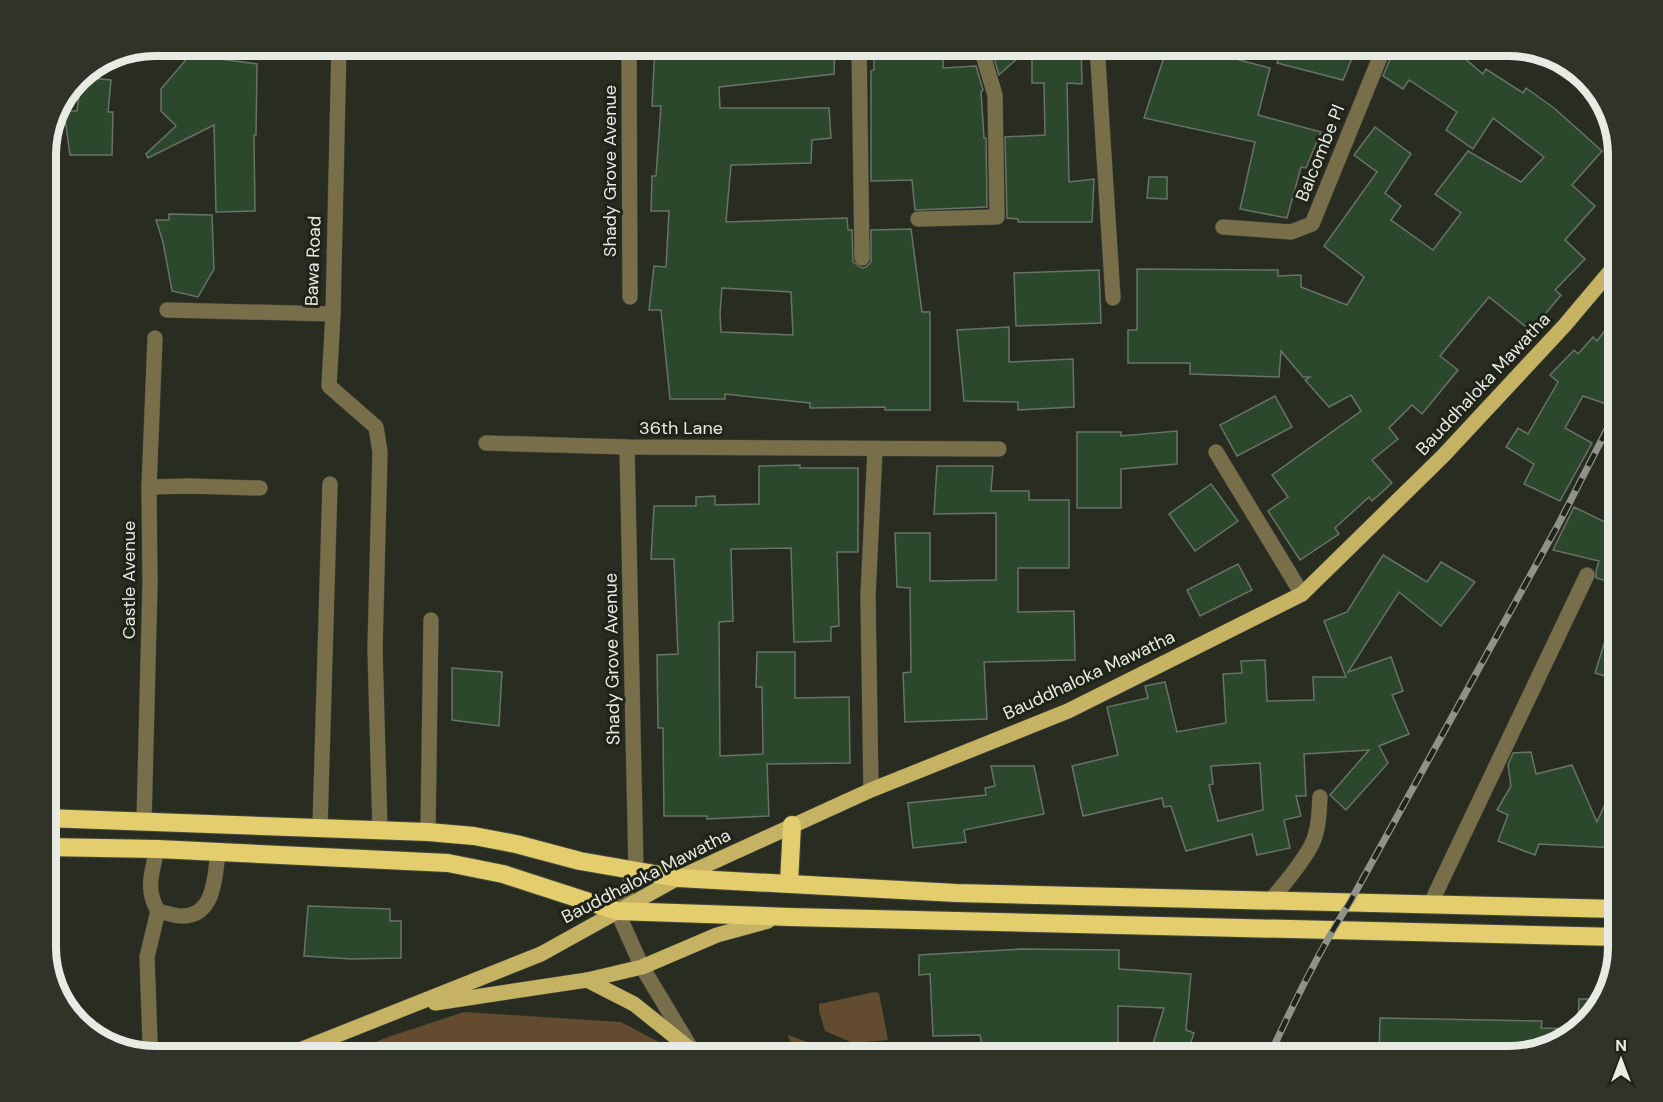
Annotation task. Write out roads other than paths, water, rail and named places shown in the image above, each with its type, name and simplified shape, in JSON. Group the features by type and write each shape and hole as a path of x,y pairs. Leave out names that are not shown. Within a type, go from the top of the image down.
{"highway":[{"path":"56,818 320,827 474,836 516,844 580,861 678,878 956,893 1608,909"},
{"path":"789,883 792,825"},
{"path":"56,847 157,849 448,863 503,874 617,911 1608,937"}],"main road":[{"name":"Bauddhaloka Mawatha","path":"310,1046 541,954 678,878 871,790 1068,711 1302,594 1443,456 1565,325 1608,274"},
{"name":"Bauddhaloka Mawatha","path":"409,1007 587,980 642,967 717,935 753,924 790,917"},
{"path":"587,980 634,1005 686,1046"}],"street":[{"name":"Bawa Road","path":"167,310 333,314 339,56"},
{"name":"Shady Grove Avenue","path":"629,56 630,297"},
{"path":"859,56 862,258"},
{"path":"918,219 997,217 995,95 983,56"},
{"path":"1098,56 1113,298"},
{"name":"Balcombe Pl","path":"1222,227 1291,232 1312,224 1381,56"},
{"path":"333,314 329,386 376,427 380,452 375,649 380,830"},
{"name":"Castle Avenue","path":"144,822 150,584 149,487 155,338"},
{"name":"36th Lane","path":"486,443 627,447 999,449"},
{"name":"Shady Grove Avenue","path":"627,447 636,870"},
{"path":"871,790 868,596 875,449"},
{"path":"1216,452 1302,594"},
{"path":"320,827 330,484"},
{"path":"149,487 260,488"},
{"path":"1430,905 1587,575"},
{"path":"428,832 431,620"},
{"path":"1272,899 1312,843 1318,822 1320,796"},
{"path":"150,1041 147,957 158,911 152,900 150,886 157,849"},
{"path":"158,911 183,916 207,904 213,889 218,852"},
{"path":"636,870 617,911 642,967 691,1046"}],"railway":[{"path":"1274,1046 1317,959 1558,525 1608,428"}]}
